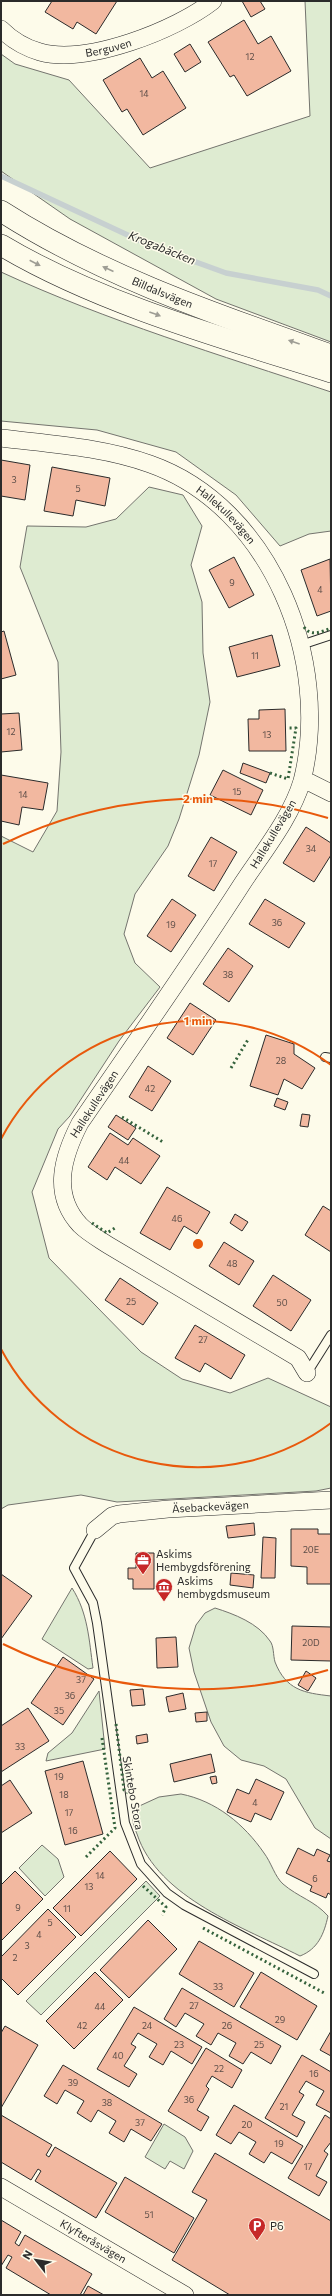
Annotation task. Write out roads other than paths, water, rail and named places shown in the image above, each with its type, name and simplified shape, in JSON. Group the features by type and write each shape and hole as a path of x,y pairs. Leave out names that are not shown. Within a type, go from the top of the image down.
{"street":[{"name":"Berguven","path":"1,29 21,44 40,52 64,55 104,50 161,30 213,1"},
{"name":"Billdalsvägen","path":"1,211 23,225 104,267 189,304 331,355"},
{"name":"Billdalsvägen","path":"1,245 48,270 152,313 331,372"},
{"name":"Hallekullevägen","path":"1,438 114,453 152,464 199,490 230,514 266,559 288,606 301,645 311,693 311,727 302,782 280,825 199,950 80,1123 69,1144 61,1174 63,1194 70,1211 81,1226 108,1245 298,1358 308,1374"},
{"path":"302,782 311,784 331,793"},
{"name":"Äsebackevägen","path":"95,1530 112,1516 119,1514 168,1509 331,1500"},
{"name":"Klyfteråsvägen","path":"1,2187 185,2295"}],"lane":[{"path":"301,645 331,636"},
{"path":"308,1374 331,1335"},
{"name":"Skintebo Stora","path":"95,1530 74,1568 93,1603 102,1651 104,1680 125,1823 141,1864 167,1893 184,1905 314,1974"}],"waterway":[{"name":"Krogabäcken","path":"1,176 149,245 226,273 318,290 331,296"}],"place":[{"name":"Askims Hembygdsförening","path":"143,1575"},
{"name":"Askims hembygdsmuseum","path":"164,1602"},
{"name":"P6","path":"257,2241"}]}
